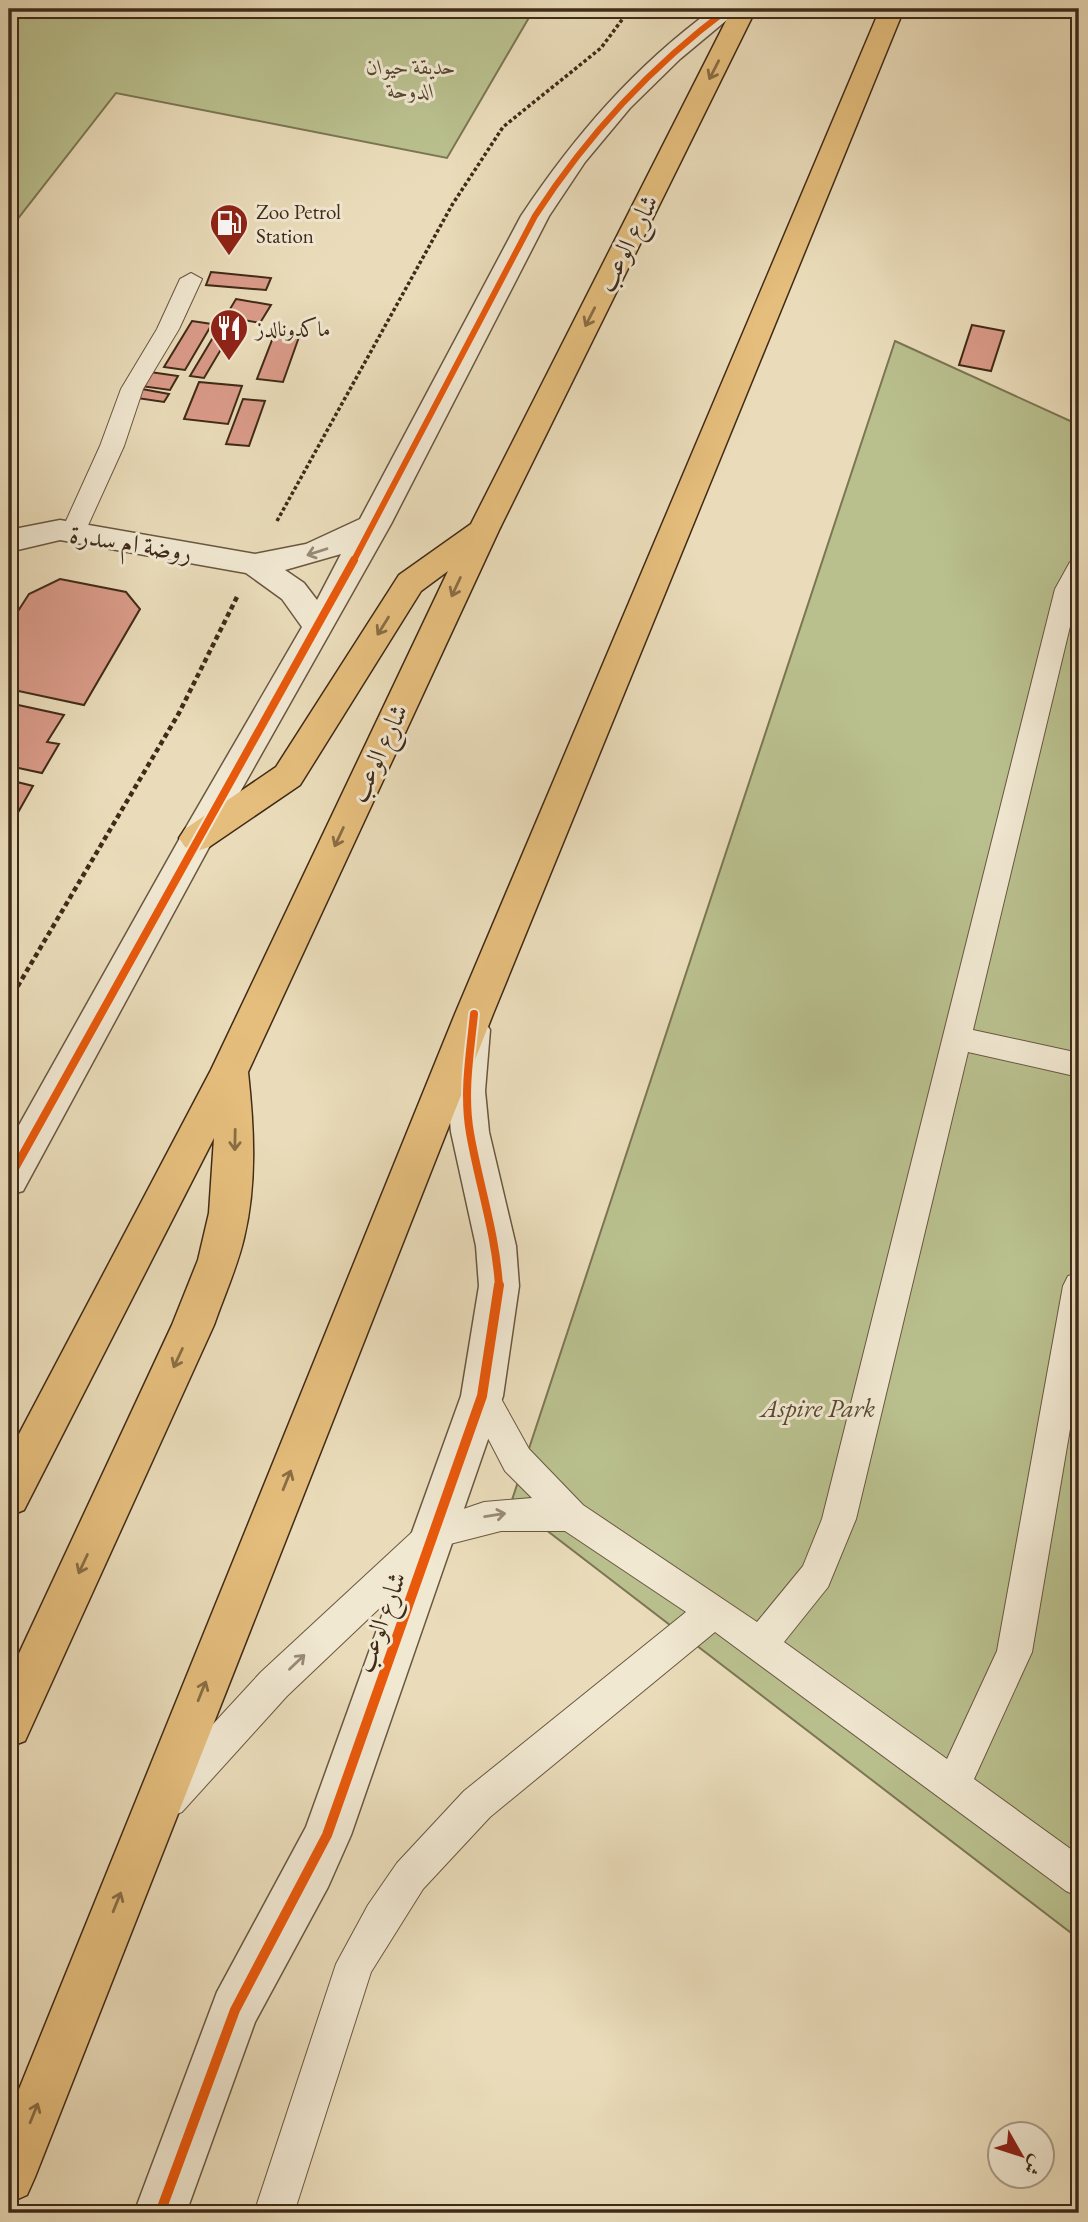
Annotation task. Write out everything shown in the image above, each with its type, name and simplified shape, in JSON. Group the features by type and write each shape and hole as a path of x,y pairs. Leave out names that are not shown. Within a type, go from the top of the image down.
{"main road":[{"name":"شارع الوعب","path":"9,1496 229,1072 483,530 744,9"},
{"name":"شارع الوعب","path":"9,2177 474,1014 892,9"},
{"path":"197,838 288,776 410,583 483,530"},
{"path":"9,1725 193,1325 219,1259 233,1193 236,1131 229,1072"}],"street":[{"path":"9,1179 197,838 319,626 535,216 568,162 608,112 654,67 728,9"},
{"name":"روضة ام سدرة","path":"9,542 24,536 60,530 255,564 320,552 350,540 375,524"},
{"name":"روضة ام سدرة","path":"255,564 293,591 319,626"},
{"name":"شارع الوعب","path":"160,2213 235,2010 311,1870 327,1835 482,1396 499,1286 496,1247 470,1132 466,1091 474,1014"}],"lane":[{"path":"73,532 112,446 132,389 168,329 191,279"},
{"path":"760,1645 816,1576 834,1537 1067,589 1079,568"},
{"path":"955,1038 1079,1065"},
{"path":"953,1786 1014,1652 1079,1286"},
{"path":"482,1396 517,1460 571,1516 714,1611 1079,1878"},
{"path":"150,1820 274,1684 434,1534 464,1521 499,1513 536,1512 571,1516"},
{"path":"274,2213 355,1964 381,1918 410,1876 477,1804 714,1611"}],"path":[{"path":"9,1001 179,713 255,564 452,205 503,127 601,48 630,9"}],"green space":[{"name":"حديقة حيوان الدوحة","path":"9,9 534,9 447,158 116,93 9,230"},
{"name":"Aspire Park","path":"895,341 1079,425 1079,1939 511,1503"}],"building":[{"path":"211,272 271,278 266,290 206,285"},
{"path":"236,299 271,305 260,323 239,319 204,378 190,376"},
{"path":"192,321 212,324 185,370 164,367"},
{"path":"972,325 1004,331 991,371 959,365"},
{"path":"274,335 299,337 283,382 257,379"},
{"path":"150,372 178,376 170,390 141,386"},
{"path":"199,382 242,386 228,424 184,419"},
{"path":"142,389 169,394 164,402 137,398"},
{"path":"243,399 265,401 249,446 226,444"},
{"path":"60,579 126,592 140,609 84,705 9,689 9,625 29,594"},
{"path":"9,703 64,715 47,742 59,744 42,773 9,766"},
{"path":"9,780 33,786 16,816 9,814"}],"cycle path":[{"path":"9,1179 197,838 319,626 535,216 576,156 621,102 671,54 728,9"},
{"path":"160,2213 235,2010 311,1870 327,1835 482,1396 499,1286 496,1246 470,1132 466,1091 474,1014"}],"place":[{"name":"Zoo Petrol Station","path":"229,257"},
{"name":"ماكدونالدز","path":"229,362"}]}
